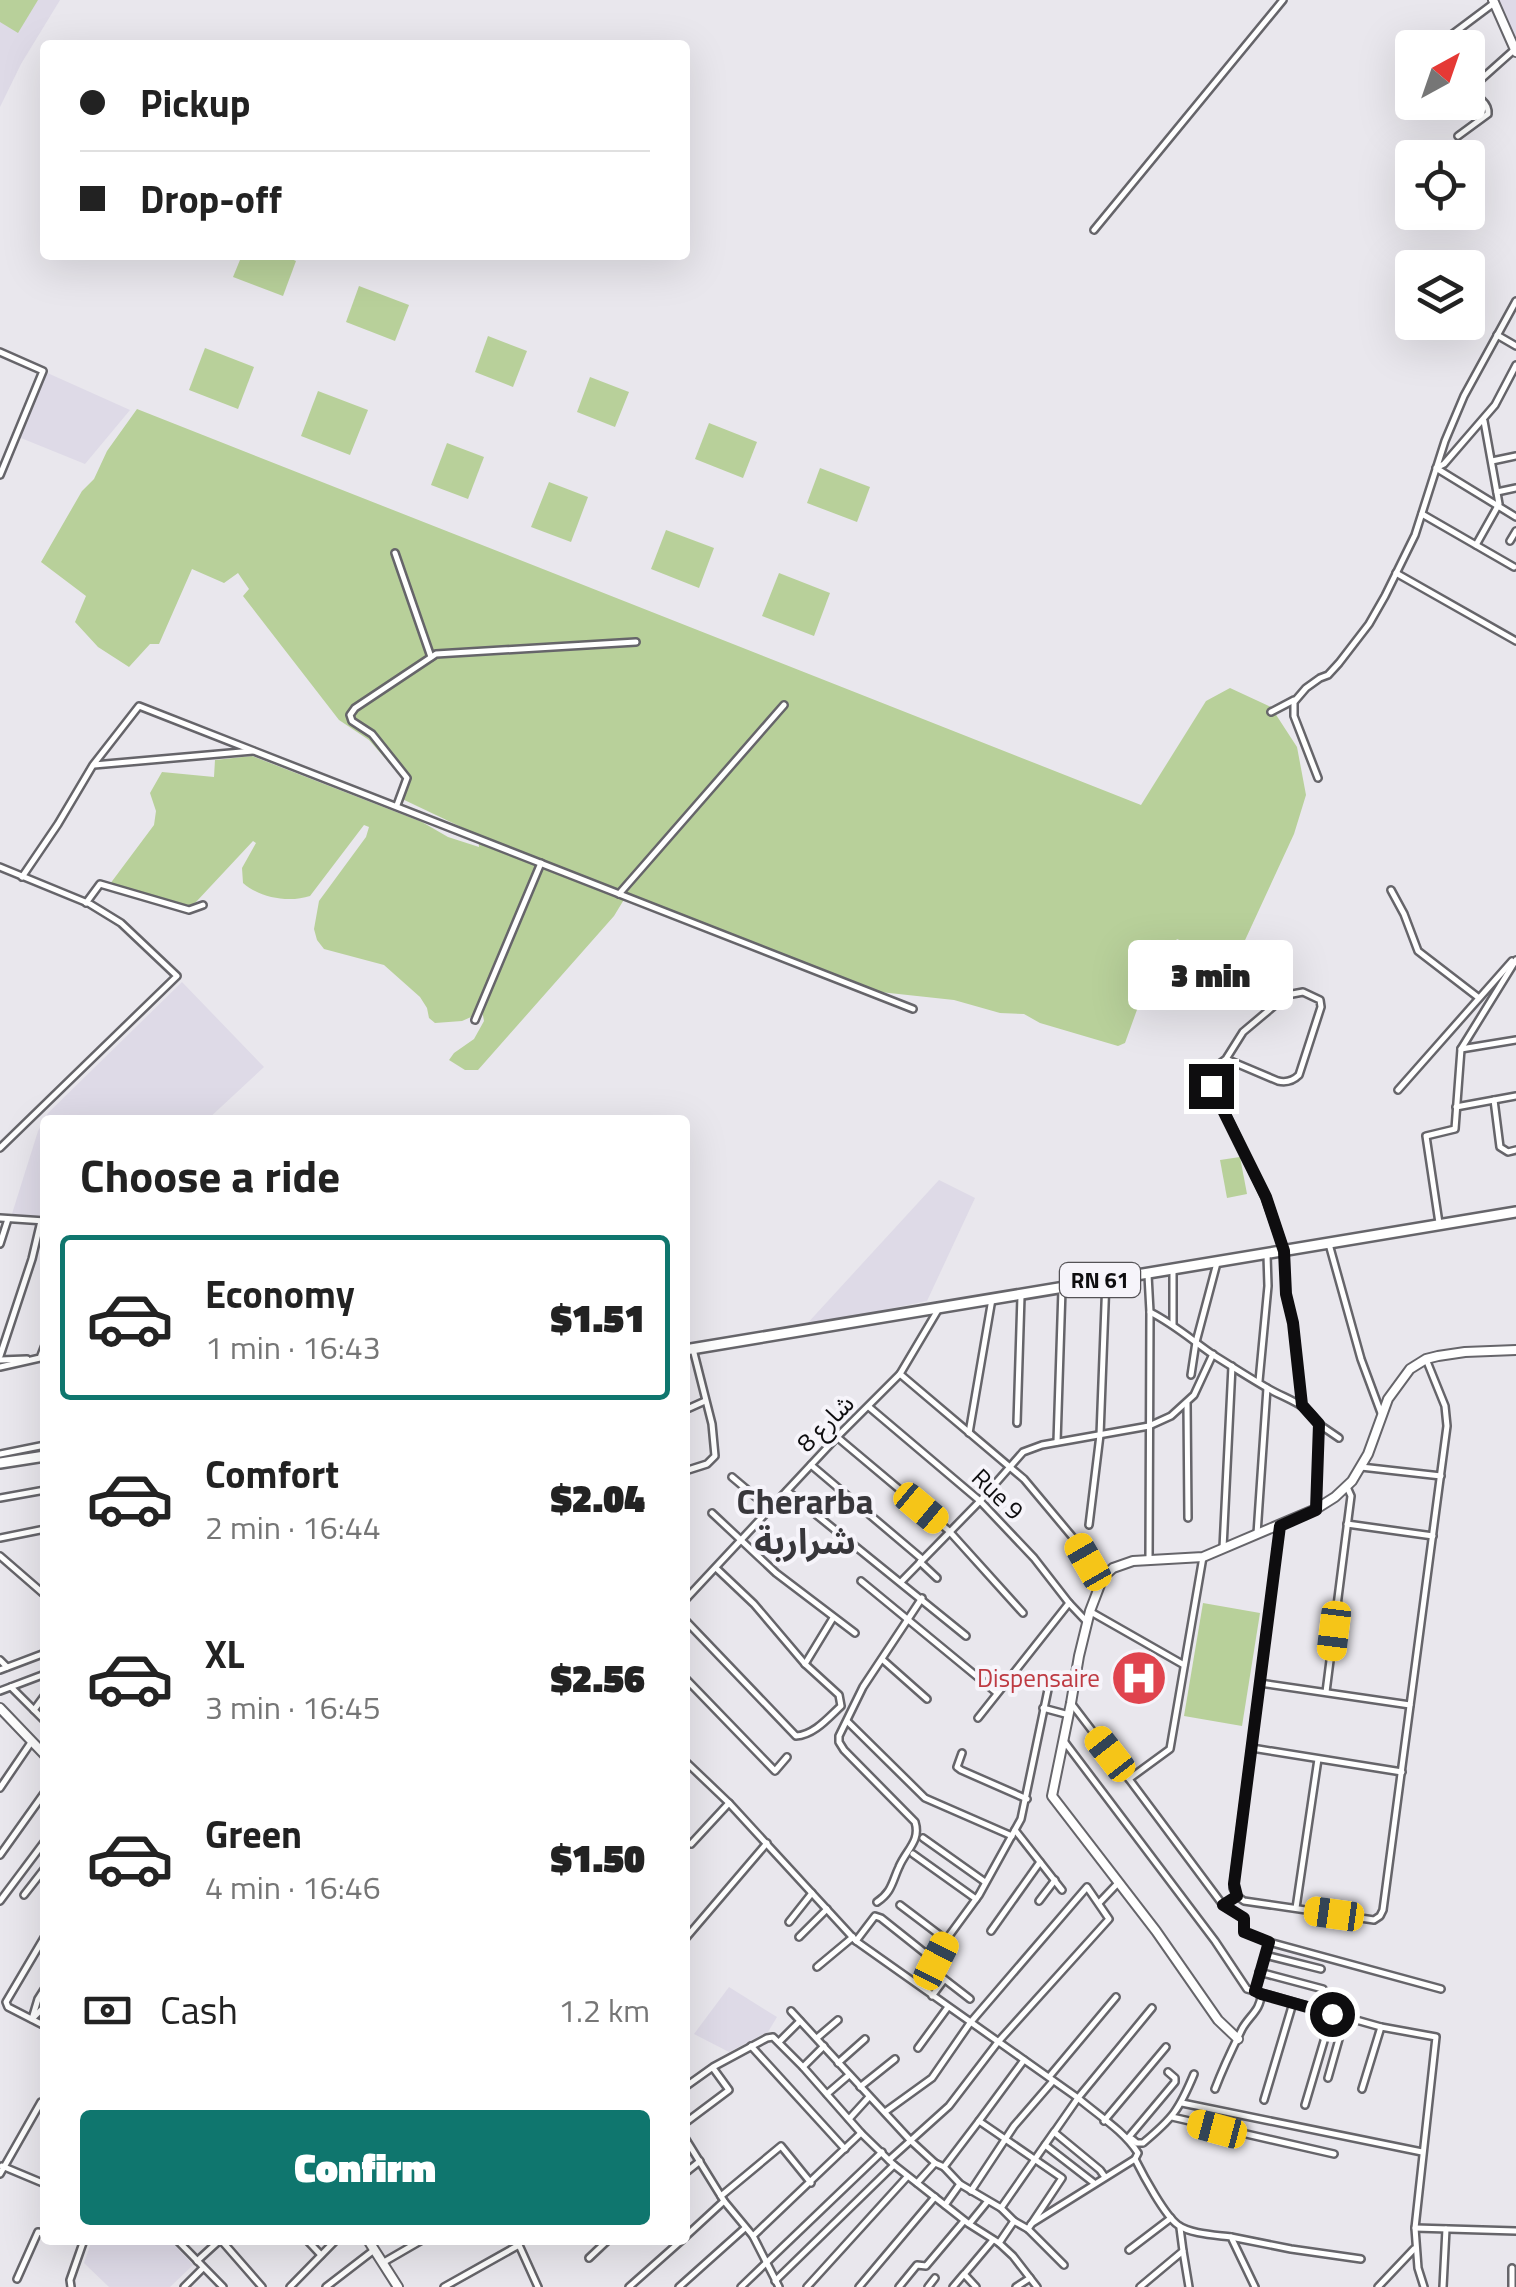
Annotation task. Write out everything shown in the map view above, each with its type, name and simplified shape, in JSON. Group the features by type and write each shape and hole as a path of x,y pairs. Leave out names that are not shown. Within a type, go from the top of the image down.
{"main road":[{"name":"RN 61","path":"690,1350 1516,1212"},
{"path":"0,1463 40,1457"}],"street":[{"path":"1094,230 1284,0"},
{"path":"1457,30 1494,2 1515,50 1485,77"},
{"path":"1458,136 1480,120"},
{"path":"1318,778 1294,716 1294,702 1328,675 1370,624 1415,535 1464,396 1516,300"},
{"path":"1497,335 1516,346"},
{"path":"0,352 43,371 0,474"},
{"path":"1436,468 1444,464 1495,405 1516,364"},
{"path":"1476,545 1498,506 1484,419"},
{"path":"1492,461 1516,456"},
{"path":"1436,468 1516,516"},
{"path":"1497,492 1516,488"},
{"path":"1422,514 1514,567"},
{"path":"1510,540 1516,530"},
{"path":"396,553 431,657"},
{"path":"1396,573 1516,641"},
{"path":"396,806 407,778 372,734 352,721 354,708 436,654 636,642"},
{"path":"1271,712 1297,699"},
{"path":"22,876 93,765 140,706 913,1009"},
{"path":"619,894 784,706"},
{"path":"93,765 256,751"},
{"path":"475,1020 541,863"},
{"path":"0,867 86,903 121,924 177,976 0,1148"},
{"path":"86,903 100,884 189,910 203,906"},
{"path":"1391,890 1418,951 1479,998"},
{"path":"1398,1090 1516,958"},
{"path":"1439,1225 1426,1136 1455,1129 1461,1050 1516,958"},
{"path":"1226,1059 1278,1081 1295,1079 1320,1000 1303,992 1287,995 1242,1032 1210,1076 1211,1086 1266,1197 1284,1251 1286,1294 1302,1405"},
{"path":"1461,1050 1516,1040"},
{"path":"1456,1107 1516,1096"},
{"path":"1494,1100 1500,1147 1508,1152 1516,1150"},
{"path":"0,1244 4,1218 40,1221"},
{"path":"40,1231 0,1361 40,1358"},
{"path":"1329,1244 1382,1416"},
{"path":"1258,1381 1268,1286 1267,1255"},
{"path":"1191,1375 1217,1262"},
{"path":"1173,1324 1174,1270"},
{"path":"1148,1274 1149,1559"},
{"path":"1089,1525 1100,1435 1106,1279"},
{"path":"1057,1442 1062,1286"},
{"path":"1017,1423 1021,1294"},
{"path":"969,1433 992,1299"},
{"name":"شارع 8","path":"690,1595 900,1374 939,1308"},
{"path":"1150,1312 1267,1388 1302,1405 1339,1438"},
{"path":"1238,2039 1218,2020 1166,1944 1053,1800 1087,1622 1103,1576 1124,1564 1149,1559 1203,1556 1316,1510 1347,1487 1361,1468 1388,1399 1403,1377 1426,1359 1465,1352 1516,1350"},
{"path":"690,1353 712,1424 715,1456 708,1464 690,1469"},
{"path":"901,1582 1030,1448 1149,1426 1171,1416 1194,1394 1213,1354"},
{"path":"1280,1526 1234,1884 1237,1896 1244,1901 1371,1920 1380,1916 1386,1893 1447,1419 1426,1359"},
{"path":"1224,1548 1232,1366"},
{"path":"900,1374 1010,1465 1050,1508 1088,1562 1103,1576"},
{"path":"1257,1534 1267,1388"},
{"path":"690,1408 704,1401"},
{"path":"1187,1403 1188,1518"},
{"name":"Rue 9","path":"869,1406 980,1501 1087,1622"},
{"path":"1316,1510 1319,1424"},
{"path":"837,1436 949,1531 1022,1613"},
{"path":"0,1454 40,1446"},
{"path":"811,1464 937,1578"},
{"path":"1361,1468 1441,1476"},
{"path":"732,1477 770,1508"},
{"path":"1326,1692 1351,1496 1347,1487"},
{"path":"787,1490 966,1636"},
{"path":"0,1498 40,1491"},
{"path":"712,1514 776,1572 855,1634"},
{"path":"1348,1524 1433,1536"},
{"path":"0,1538 40,1530"},
{"path":"0,1556 40,1592"},
{"path":"1130,1780 1170,1748 1203,1556"},
{"path":"690,1625 796,1736 814,1730 841,1706 839,1695 716,1568"},
{"path":"861,1581 997,1693"},
{"path":"878,1902 893,1886 898,1867 918,1832 915,1822 839,1742 839,1736 863,1687 922,1598"},
{"path":"978,1718 1069,1603"},
{"path":"1090,1611 1184,1665"},
{"path":"805,1664 834,1618"},
{"path":"0,1660 4,1669 40,1655"},
{"path":"883,1660 927,1699"},
{"path":"0,1691 40,1676"},
{"path":"970,1999 930,1968 1014,1833 1026,1799 1050,1680"},
{"path":"690,1683 775,1771 787,1758"},
{"path":"1260,1683 1410,1706"},
{"path":"11,1687 40,1717"},
{"path":"34,1710 40,1702"},
{"path":"1072,1703 1223,1905 1244,1918 1244,1932 1441,1989"},
{"path":"0,1708 40,1750"},
{"path":"1042,1708 1069,1715"},
{"path":"848,1722 925,1798 1014,1833 1062,1890"},
{"path":"0,1788 32,1741"},
{"path":"1064,1741 1247,1990 1381,2027 1436,2036 1415,2228 1418,2268 1424,2287"},
{"path":"1252,1748 1402,1772"},
{"path":"962,1753 957,1766 961,1770 1026,1799"},
{"path":"1296,1908 1318,1759"},
{"path":"690,1766 854,1939 1129,2138 1138,2153 1134,2159 1029,2227"},
{"path":"0,1855 40,1799"},
{"path":"691,1844 729,1803"},
{"path":"923,1838 986,1882"},
{"path":"690,1933 767,1843"},
{"path":"0,1901 40,1848"},
{"path":"913,1854 976,1899"},
{"path":"991,1931 1040,1862"},
{"path":"24,1895 40,1874"},
{"path":"1039,1900 1054,1880"},
{"path":"1098,1904 1118,1883"},
{"path":"690,2146 722,2198 753,2236 777,2285 910,2140 948,2106 998,2042 1109,1918 1087,1886 970,2023 932,2078 885,2112"},
{"path":"789,1922 812,1893"},
{"path":"1223,1905 1237,1896"},
{"path":"900,1905 946,1940"},
{"path":"799,1937 827,1909"},
{"path":"816,1968 854,1939 875,1916 936,1961"},
{"path":"1216,2089 1224,2062 1243,2026 1261,2004 1259,1972 1269,1942"},
{"path":"40,1944 6,2002 8,2008 40,2023"},
{"path":"1264,1955 1321,1969"},
{"path":"1259,1972 1323,1989"},
{"path":"932,1996 944,1980"},
{"path":"32,2019 40,1995"},
{"path":"971,2190 1051,2079 1116,1998"},
{"path":"1264,2100 1293,2003"},
{"path":"918,2048 948,2008"},
{"path":"1001,2208 1078,2098 1152,2008"},
{"path":"32,2019 40,2011"},
{"path":"791,2011 910,2140 960,2184 1001,2208 1014,2222 1029,2227 1064,2265"},
{"path":"1305,2105 1332,2014"},
{"path":"1328,2078 1345,2017"},
{"path":"816,2038 838,2020"},
{"path":"779,2042 800,2021"},
{"path":"1362,2089 1381,2027"},
{"path":"690,2084 713,2067 773,2037 907,2177 996,2241 1036,2287"},
{"path":"838,2063 865,2039"},
{"path":"751,2046 845,2149"},
{"path":"803,2067 824,2046"},
{"path":"1104,2121 1166,2047"},
{"path":"860,2088 894,2059"},
{"path":"944,2168 1024,2060"},
{"path":"690,2120 728,2090 713,2067"},
{"path":"1129,2138 1176,2080 1168,2072"},
{"path":"1129,2138 1143,2143 1172,2117 1194,2074"},
{"path":"827,2094 848,2075"},
{"path":"849,2119 870,2098"},
{"path":"1182,2102 1422,2152"},
{"path":"40,2104 1,2168 40,2182"},
{"path":"1172,2117 1334,2154"},
{"path":"979,2121 1062,2178 1029,2227"},
{"path":"1054,2132 1105,2177"},
{"path":"753,2236 861,2133"},
{"path":"1045,2145 1094,2184"},
{"path":"690,2233 781,2146 811,2182"},
{"path":"741,2287 882,2152"},
{"path":"1134,2159 1180,2228 1190,2287"},
{"path":"690,2169 700,2161"},
{"path":"916,2184 934,2162"},
{"path":"807,2287 907,2177"},
{"path":"945,2204 960,2184"},
{"path":"860,2287 935,2197"},
{"path":"899,2287 917,2265 926,2266 987,2202"},
{"path":"1130,2250 1171,2218"},
{"path":"966,2272 1014,2222"},
{"path":"679,2287 746,2228"},
{"path":"1180,2228 1361,2259"},
{"path":"1415,2228 1516,2231"},
{"path":"1443,2287 1446,2229"},
{"path":"17,2279 40,2232"},
{"path":"1231,2238 1255,2287"},
{"path":"71,2287 82,2245"},
{"path":"182,2245 223,2287"},
{"path":"198,2261 215,2245"},
{"path":"224,2245 262,2287"},
{"path":"311,2245 321,2256"},
{"path":"290,2287 331,2245"},
{"path":"371,2245 398,2287"},
{"path":"384,2262 413,2245"},
{"path":"444,2287 519,2245 538,2287"},
{"path":"588,2258 602,2245"},
{"path":"629,2287 677,2245"},
{"path":"1378,2287 1416,2248"},
{"path":"326,2287 374,2250"},
{"path":"1140,2287 1183,2252"},
{"path":"184,2287 203,2268"},
{"path":"1512,2268 1512,2287"},
{"path":"953,2287 964,2274 976,2287"},
{"path":"928,2287 935,2278"},
{"path":"1016,2287 1030,2278"}],"shaded area":[{"path":"0,0 60,0 0,107"},
{"path":"1498,0 1516,0 1516,46"},
{"path":"43,371 130,410 85,464 16,436"},
{"path":"182,982 264,1067 212,1115 48,1113"},
{"path":"40,1127 40,1218 11,1217"},
{"path":"939,1180 975,1198 927,1301 805,1326"},
{"path":"729,1987 777,2017 768,2032 729,2052 694,2034"},
{"path":"90,2245 175,2245 193,2265 170,2287 109,2287 84,2263"}],"green space":[{"path":"0,0 38,0 18,33 0,22"},
{"path":"240,260 296,261 283,296 233,277"},
{"path":"359,286 409,305 395,341 346,322"},
{"path":"488,336 527,351 513,387 475,372"},
{"path":"205,348 254,367 238,409 189,390"},
{"path":"590,377 629,392 615,427 577,412"},
{"path":"318,391 368,410 350,455 301,436"},
{"path":"137,409 1141,805 1206,701 1230,688 1271,707 1297,747 1306,795 1294,834 1234,964 1177,939 1147,982 1125,1043 1118,1046 1040,1023 1024,1014 1000,1013 954,1000 880,992 628,893 614,916 478,1070 465,1070 449,1060 474,1039 484,1021 482,1010 477,1006 471,1017 462,1021 435,1023 420,997 384,965 324,949 317,940 314,929 319,901 366,837 369,827 364,825 310,896 302,898 266,896 243,883 242,868 256,843 253,841 196,902 183,910 107,888 154,825 156,811 150,793 162,772 214,777 215,760 252,756 479,847 478,835 398,797 405,781 369,740 339,720 243,596 249,589 238,573 224,583 192,569 159,644 150,644 129,667 98,647 75,622 86,596 41,562 82,491 94,479 107,451"},
{"path":"709,423 757,442 743,478 695,459"},
{"path":"447,443 484,457 468,499 431,485"},
{"path":"820,468 870,487 857,522 807,503"},
{"path":"549,482 588,497 571,542 531,527"},
{"path":"666,530 714,548 699,588 651,569"},
{"path":"779,573 830,593 814,636 762,616"},
{"path":"1240,1157 1247,1194 1227,1198 1220,1160"},
{"path":"1203,1603 1260,1613 1242,1726 1184,1716"}],"place":[{"name":"Dispensaire","path":"1139,1678"}],"district":[{"name":"Cherarba شراربة","path":"805,1521"}],"route":[{"path":"1211,1086 1266,1197 1284,1251 1286,1294 1302,1405 1319,1424 1316,1510 1280,1526 1234,1884 1237,1896 1223,1905 1244,1918 1244,1932 1269,1942 1255,1991 1332,2014"}]}
